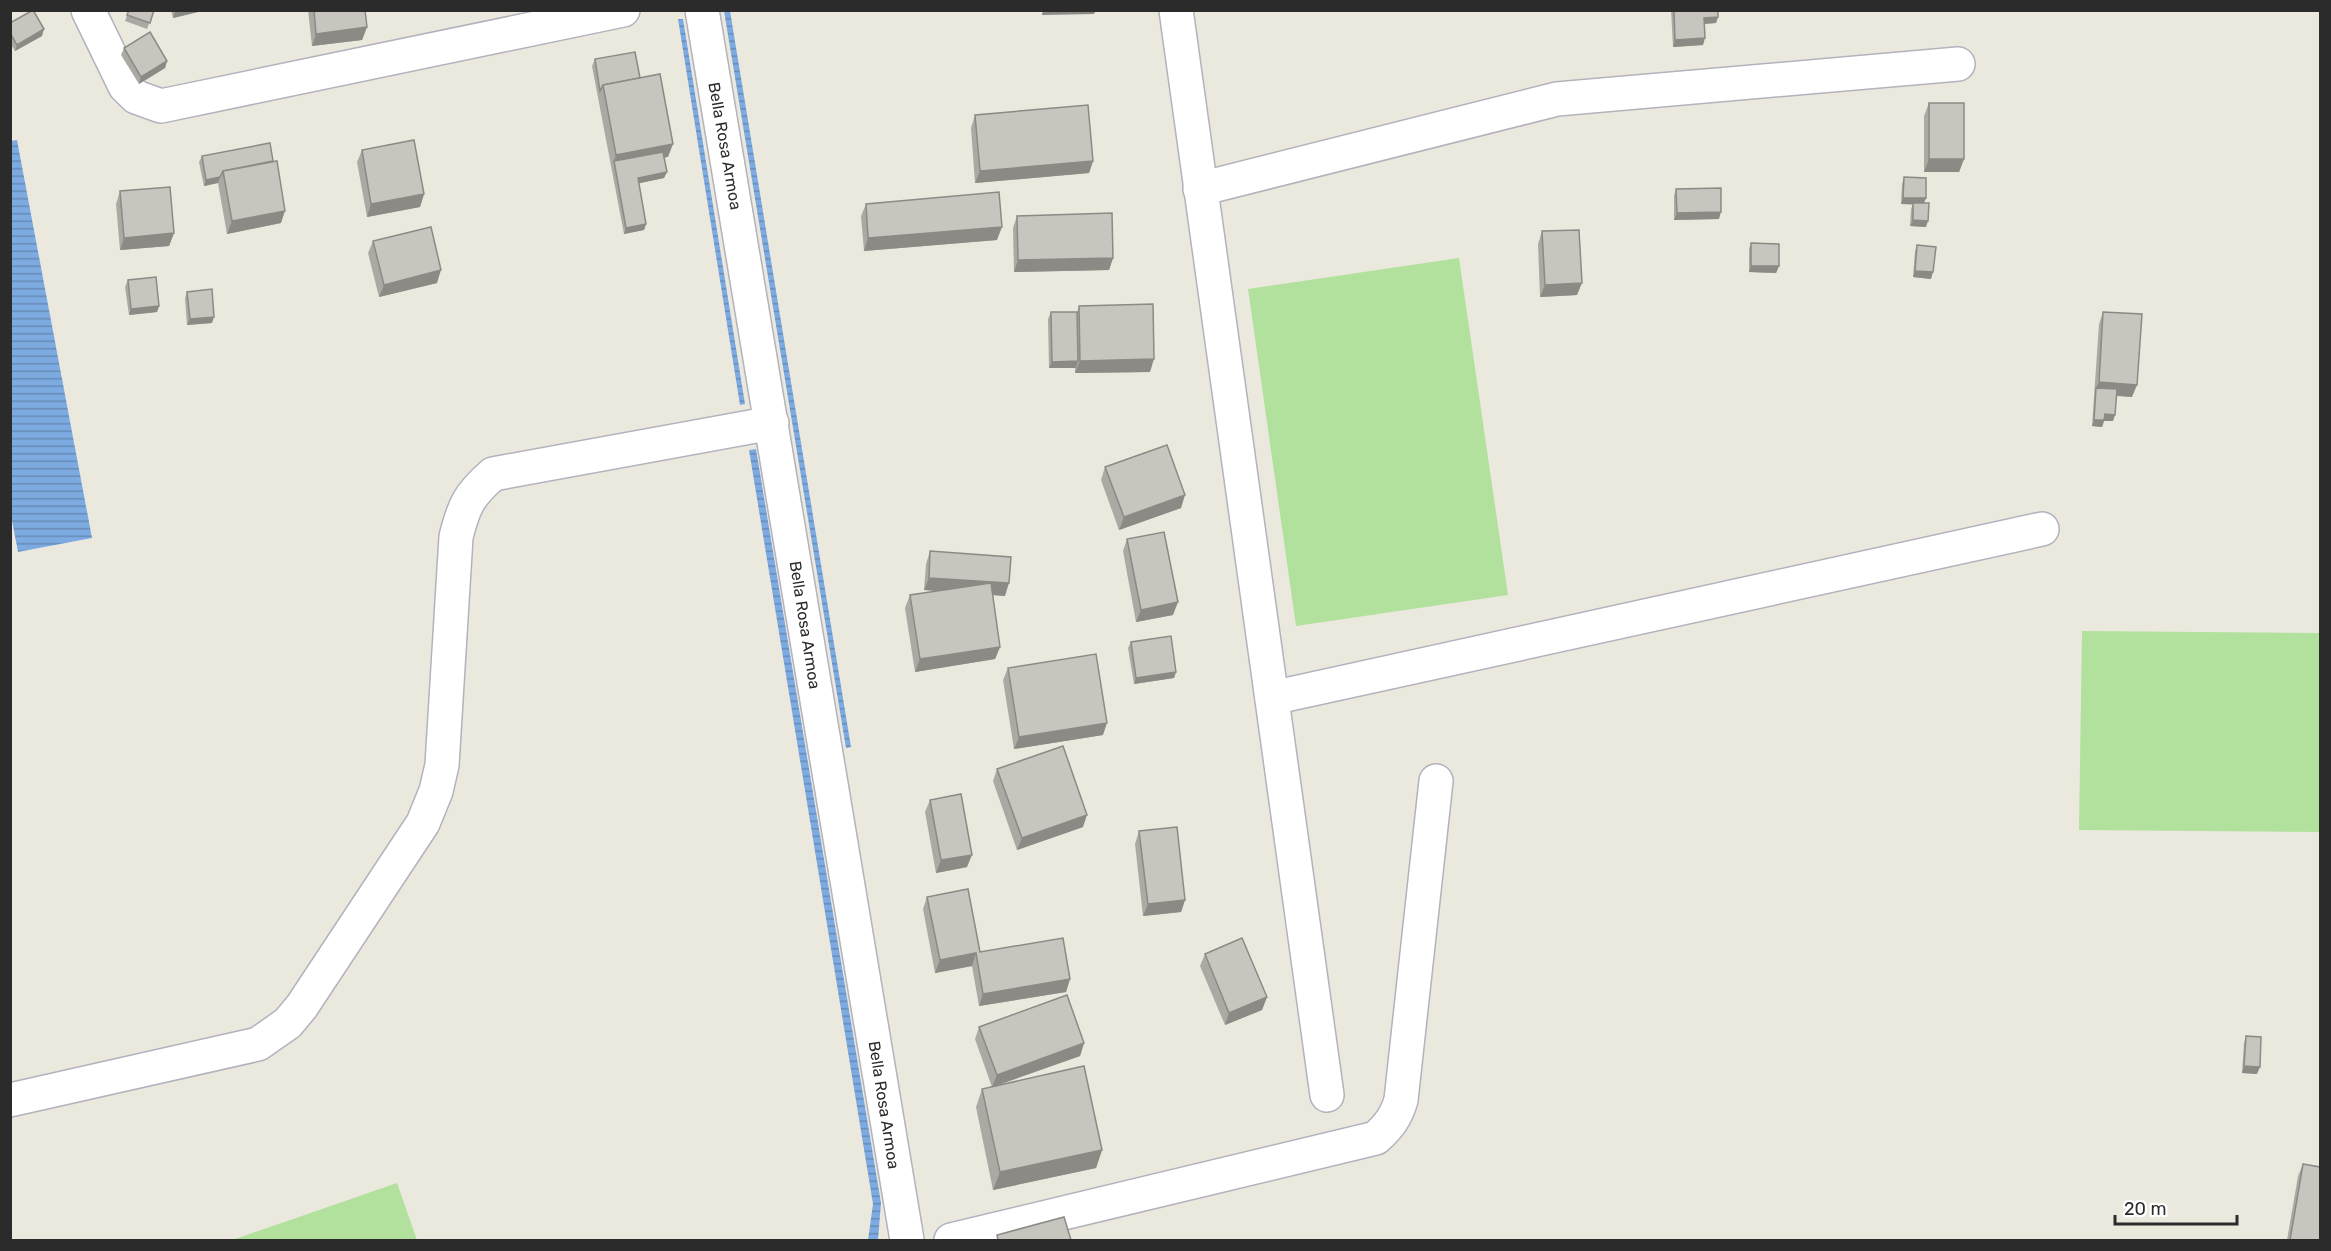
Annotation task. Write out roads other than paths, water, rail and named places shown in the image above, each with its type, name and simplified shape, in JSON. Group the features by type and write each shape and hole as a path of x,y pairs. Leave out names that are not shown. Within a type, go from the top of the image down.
{"street":[{"path":"88,10 124,86 136,97 161,106 623,10"},
{"name":"Bella Rosa Armoa","path":"702,10 907,1240"},
{"path":"1176,10 1328,1095"},
{"path":"1200,189 1557,99 1958,64"},
{"path":"10,1100 258,1044 288,1023 302,1006 423,824 436,791 442,765 456,537 461,516 474,490 493,474 772,423"},
{"path":"1272,698 2042,529"},
{"path":"951,1240 1376,1138 1389,1126 1397,1115 1401,1100 1436,781"}],"water":[{"path":"724,11 730,11 851,747 846,748"},
{"path":"678,19 683,19 745,404 740,405"},
{"path":"17,140 92,538 18,552 10,510 10,141"},
{"path":"756,449 881,1203 878,1240 868,1240 873,1204 749,450"}]}
